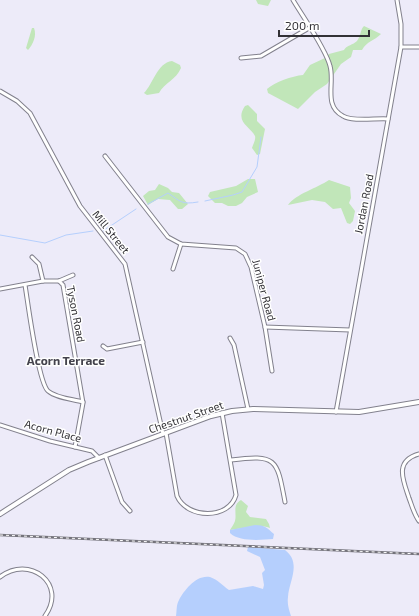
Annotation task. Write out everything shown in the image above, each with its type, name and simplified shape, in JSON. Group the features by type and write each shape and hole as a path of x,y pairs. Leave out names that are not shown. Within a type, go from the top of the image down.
{"main road":[{"name":"Chestnut Street","path":"0,514 69,470 222,413 248,409 336,412 374,411 419,402"}],"street":[{"path":"293,0 330,67 332,80 331,104 335,110 346,118 388,118"},
{"name":"Jordan Road","path":"336,412 401,47 401,24 397,0"},
{"path":"241,58 261,56 309,28"},
{"path":"401,47 419,47"},
{"name":"Mill Street","path":"0,92 17,101 30,113 80,206 125,264 142,342 165,433 177,496 181,504 190,510 211,513 222,512 230,506 236,494 222,413"},
{"name":"Juniper Road","path":"105,156 161,230 168,237 181,244 236,248 245,254 251,268 265,327 272,371"},
{"path":"173,269 181,244"},
{"path":"32,257 39,264 42,281"},
{"path":"0,289 25,286 42,281 59,281 73,275"},
{"name":"Tyson Road","path":"59,281 63,285 83,402 75,447"},
{"path":"25,286 40,374 44,387 55,395 83,402"},
{"path":"265,327 350,330"},
{"path":"230,338 234,344 248,409"},
{"path":"103,346 107,349 142,342"},
{"name":"Acorn Place","path":"0,425 50,441 92,451 99,458"},
{"path":"419,454 414,456 405,464 401,472 403,482 419,521"},
{"path":"105,456 122,502 130,511"},
{"path":"231,460 260,458 270,460 279,471 285,502"},
{"path":"0,577 10,571 22,568 34,571 44,577 49,585 52,596 51,605 46,616"}],"green space":[{"path":"256,0 271,0 268,6 258,4"},
{"path":"364,26 381,34 366,45 362,50 353,50 351,57 341,64 327,84 315,92 298,109 268,93 267,89 274,84 289,78 303,75 310,65 325,58 329,54 344,50 357,41"},
{"path":"32,28 34,28 35,31 35,37 28,50 26,48"},
{"path":"172,61 180,65 181,68 179,72 161,89 159,93 147,95 144,93 159,70 167,63"},
{"path":"248,105 257,114 257,121 265,129 260,154 257,155 252,148 255,136 244,124 241,116 245,106"},
{"path":"248,179 255,179 258,192 247,197 242,203 236,206 215,203 208,196 210,192 236,186"},
{"path":"329,180 350,187 351,198 349,203 355,211 353,221 350,224 347,223 341,208 333,209 325,202 312,200 288,205 301,194"},
{"path":"159,184 168,188 172,192 179,193 188,204 182,209 178,209 170,200 158,199 148,205 143,196 149,191 155,190"},
{"path":"241,500 248,506 246,512 250,517 266,519 270,528 255,526 230,530 235,521 235,509 238,502"}],"water":[{"path":"255,525 264,526 268,529 274,534 273,539 244,539 230,533 230,530"},
{"path":"248,547 285,550 290,555 294,566 288,600 288,607 291,616 176,616 177,604 181,596 196,580 200,578 210,577 218,581 229,590 253,586 263,589 264,585 262,573 265,570 260,557 247,551"}],"waterway":[{"path":"205,201 242,192 257,167 261,137"},
{"path":"148,204 168,193 184,203 198,202"},
{"path":"103,231 136,209"},
{"path":"0,235 45,243 66,235 93,231"}],"railway":[{"path":"0,535 419,554"}],"district":[{"name":"Acorn Terrace","path":"66,361"}]}
